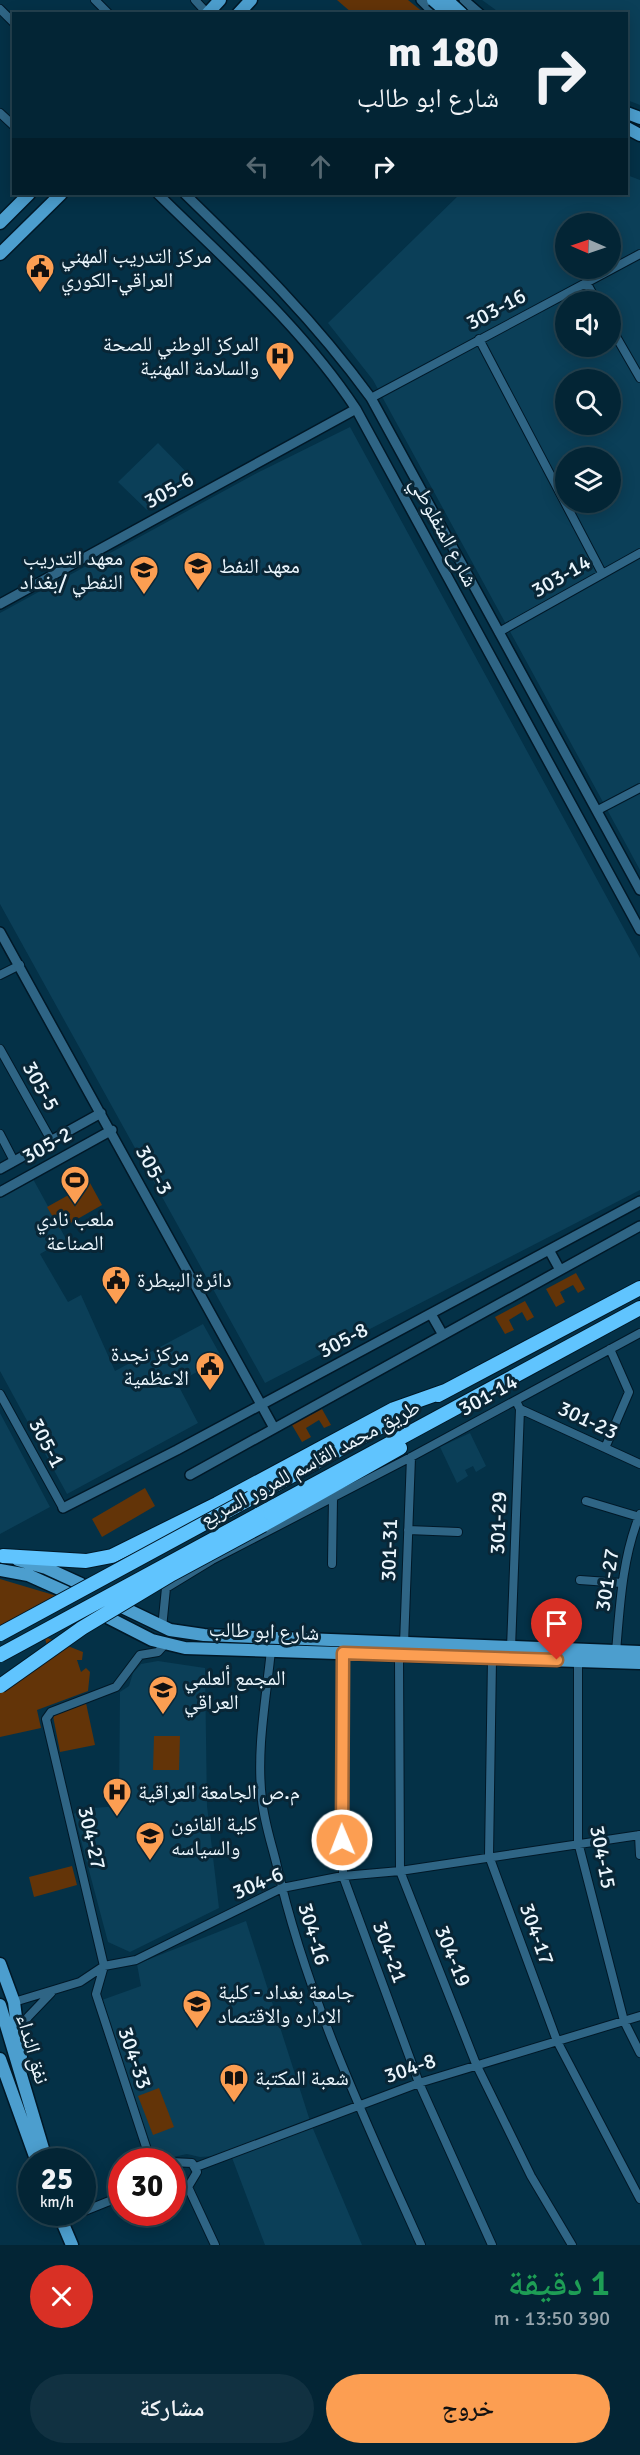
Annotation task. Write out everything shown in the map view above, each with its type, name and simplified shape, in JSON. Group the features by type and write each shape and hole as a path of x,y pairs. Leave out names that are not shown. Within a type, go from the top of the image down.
{"highway":[{"name":"طريق محمد القاسم للمرور السريع","path":"0,1634 445,1391 640,1288"},
{"name":"طريق محمد القاسم للمرور السريع","path":"0,1655 261,1520 448,1412 640,1308"},
{"path":"1,1560 86,1561 112,1556 217,1504 394,1409 445,1391"},
{"path":"0,1686 82,1628 261,1520"}],"main road":[{"path":"208,12 220,0"},
{"path":"240,12 251,0"},
{"path":"434,0 443,10"},
{"path":"0,222 28,195"},
{"path":"0,255 60,195"},
{"path":"1,1560 46,1568 81,1584"},
{"path":"1,1560 66,1592"},
{"name":"شارع ابو طالب","path":"117,1604 162,1628 204,1635 492,1659 640,1663"},
{"name":"شارع ابو طالب","path":"102,1613 133,1632 185,1648 343,1653 511,1648 640,1652"},
{"path":"0,1964 14,2002 23,2107 33,2148"},
{"name":"نفق النداء","path":"0,2005 23,2107"},
{"name":"نفق النداء","path":"0,2059 23,2107"},
{"path":"0,2073 23,2107 41,2148"},
{"path":"67,2226 72,2245"},
{"path":"70,2226 80,2245"}],"street":[{"path":"95,0 107,12"},
{"path":"195,0 206,12"},
{"path":"421,0 443,10"},
{"path":"464,0 478,12"},
{"path":"0,9 12,21"},
{"path":"0,113 12,124"},
{"name":"شارع المنفلوطي","path":"159,195 298,334 356,409 640,930"},
{"name":"شارع المنفلوطي","path":"186,195 281,287 324,336 371,398 640,890"},
{"path":"189,224 202,210"},
{"name":"303-16","path":"371,398 640,254"},
{"path":"586,282 591,291"},
{"path":"298,334 307,330 311,321"},
{"path":"309,346 314,338 324,336"},
{"path":"479,339 602,573"},
{"path":"621,345 640,378"},
{"name":"305-6","path":"0,604 356,409"},
{"path":"392,473 408,465"},
{"name":"303-14","path":"499,632 640,553"},
{"path":"483,641 499,632"},
{"path":"598,810 640,788"},
{"path":"603,862 621,854"},
{"name":"305-3","path":"0,932 274,1428"},
{"path":"0,975 20,965"},
{"name":"305-5","path":"0,1049 51,1140"},
{"name":"305-2","path":"7,1165 102,1113"},
{"name":"305-2","path":"0,1192 111,1130"},
{"path":"0,1134 7,1165 16,1183"},
{"name":"305-8","path":"63,1508 640,1201"},
{"name":"305-8","path":"190,1475 640,1226"},
{"path":"549,1250 560,1270"},
{"path":"431,1314 443,1335"},
{"name":"301-14","path":"162,1628 166,1588 212,1560 411,1458 640,1333"},
{"path":"605,1448 629,1392 610,1349"},
{"name":"305-1","path":"0,1394 63,1508"},
{"name":"301-29","path":"511,1648 520,1409 516,1401"},
{"name":"301-23","path":"520,1409 640,1464"},
{"name":"301-31","path":"401,1650 411,1458"},
{"path":"332,1564 333,1498"},
{"path":"586,1501 639,1516"},
{"name":"301-27","path":"616,1652 622,1583 639,1516"},
{"path":"408,1530 458,1532"},
{"path":"580,1580 622,1583"},
{"name":"304-27","path":"104,1966 46,1719 51,1712 116,1687 140,1655 158,1652 166,1643"},
{"name":"304-16","path":"271,1650 261,1755 262,1800 282,1888 302,1963 358,2105 421,2245"},
{"name":"304-19","path":"401,1650 400,1871 476,2064 531,2176 572,2245"},
{"name":"304-21","path":"343,1653 343,1876 419,2083 492,2245"},
{"name":"304-17","path":"492,1659 489,1856 557,2041 640,2197"},
{"name":"304-15","path":"578,1660 578,1842 624,2021 640,2053"},
{"path":"639,1835 640,1855"},
{"name":"304-6","path":"14,2002 80,1982 104,1966 136,1960 282,1888 343,1876 400,1871 578,1842 639,1835"},
{"name":"304-33","path":"104,1966 96,1994 146,2148"},
{"path":"18,2034 43,2000 54,1990"},
{"name":"304-8","path":"196,2167 419,2083 640,2016"},
{"path":"186,2161 196,2167 196,2177 188,2187 215,2245"}],"shaded area":[{"path":"337,0 408,0 423,12 351,12"},
{"path":"482,0 640,0 640,105 628,100 628,12 499,12"},
{"path":"628,175 640,180 640,870 373,380 328,323 459,195 628,195"},
{"path":"350,427 640,958 640,1190 265,1383 0,904 0,613 257,473"},
{"path":"158,443 196,482 147,510 118,482"},
{"path":"33,1179 66,1239 40,1254 68,1302 81,1295 115,1371 203,1324 222,1358 177,1383 198,1423 67,1494 0,1371 0,1197"},
{"name":"ملعب نادي الصناعة","path":"90,1183 102,1205 60,1229 47,1207"},
{"path":"576,1273 585,1289 578,1293 573,1285 560,1292 565,1302 556,1307 546,1289"},
{"path":"525,1301 534,1317 527,1321 522,1312 509,1320 514,1330 505,1334 495,1317"},
{"path":"322,1409 331,1425 324,1428 319,1420 306,1428 311,1437 302,1442 292,1425"},
{"path":"0,1413 50,1507 0,1534"},
{"path":"470,1433 486,1466 476,1472 473,1466 465,1470 468,1476 457,1483 440,1447"},
{"path":"145,1488 155,1506 102,1537 92,1519"},
{"path":"0,1579 57,1596 0,1626"},
{"path":"45,1637 83,1652 82,1660 77,1660 81,1672 86,1668 90,1672 88,1691 37,1710 41,1728 0,1737 0,1692 49,1658"},
{"path":"158,1661 205,1668 207,1806 219,1908 130,1952 108,1942 74,1814 80,1809 119,1806 120,1692 129,1686 133,1673 141,1664"},
{"path":"86,1703 95,1745 60,1752 53,1716"},
{"path":"154,1736 180,1736 179,1770 153,1770"},
{"path":"72,1866 77,1885 34,1897 29,1877"},
{"name":"جامعة بغداد - كلية الاداره والاقتصاد","path":"246,1921 311,2124 362,2245 265,2245 231,2155 200,2157 186,2154 186,2148 150,2148 102,2000 141,1986 137,1964"},
{"path":"159,2088 174,2127 153,2135 138,2096"}],"place":[{"name":"مركز التدريب المهني العراقي-الكوري","path":"40,294"},
{"name":"المركز الوطني للصحة والسلامة المهنية","path":"280,382"},
{"name":"معهد النفط","path":"198,592"},
{"name":"معهد التدريب النفطي /بغداد","path":"144,596"},
{"name":"ملعب نادي الصناعة","path":"75,1206"},
{"name":"دائرة البيطرة","path":"116,1306"},
{"name":"مركز نجدة الاعظمية","path":"210,1392"},
{"name":"المجمع ألعلمي العراقي","path":"163,1716"},
{"name":"م.ص الجامعة العراقية","path":"117,1818"},
{"name":"كلية القانون والسياسه","path":"150,1862"},
{"name":"جامعة بغداد - كلية الاداره والاقتصاد","path":"197,2030"},
{"name":"شعبة المكتبة","path":"234,2104"}],"route":[{"path":"342,1840 343,1653 557,1660"}]}
